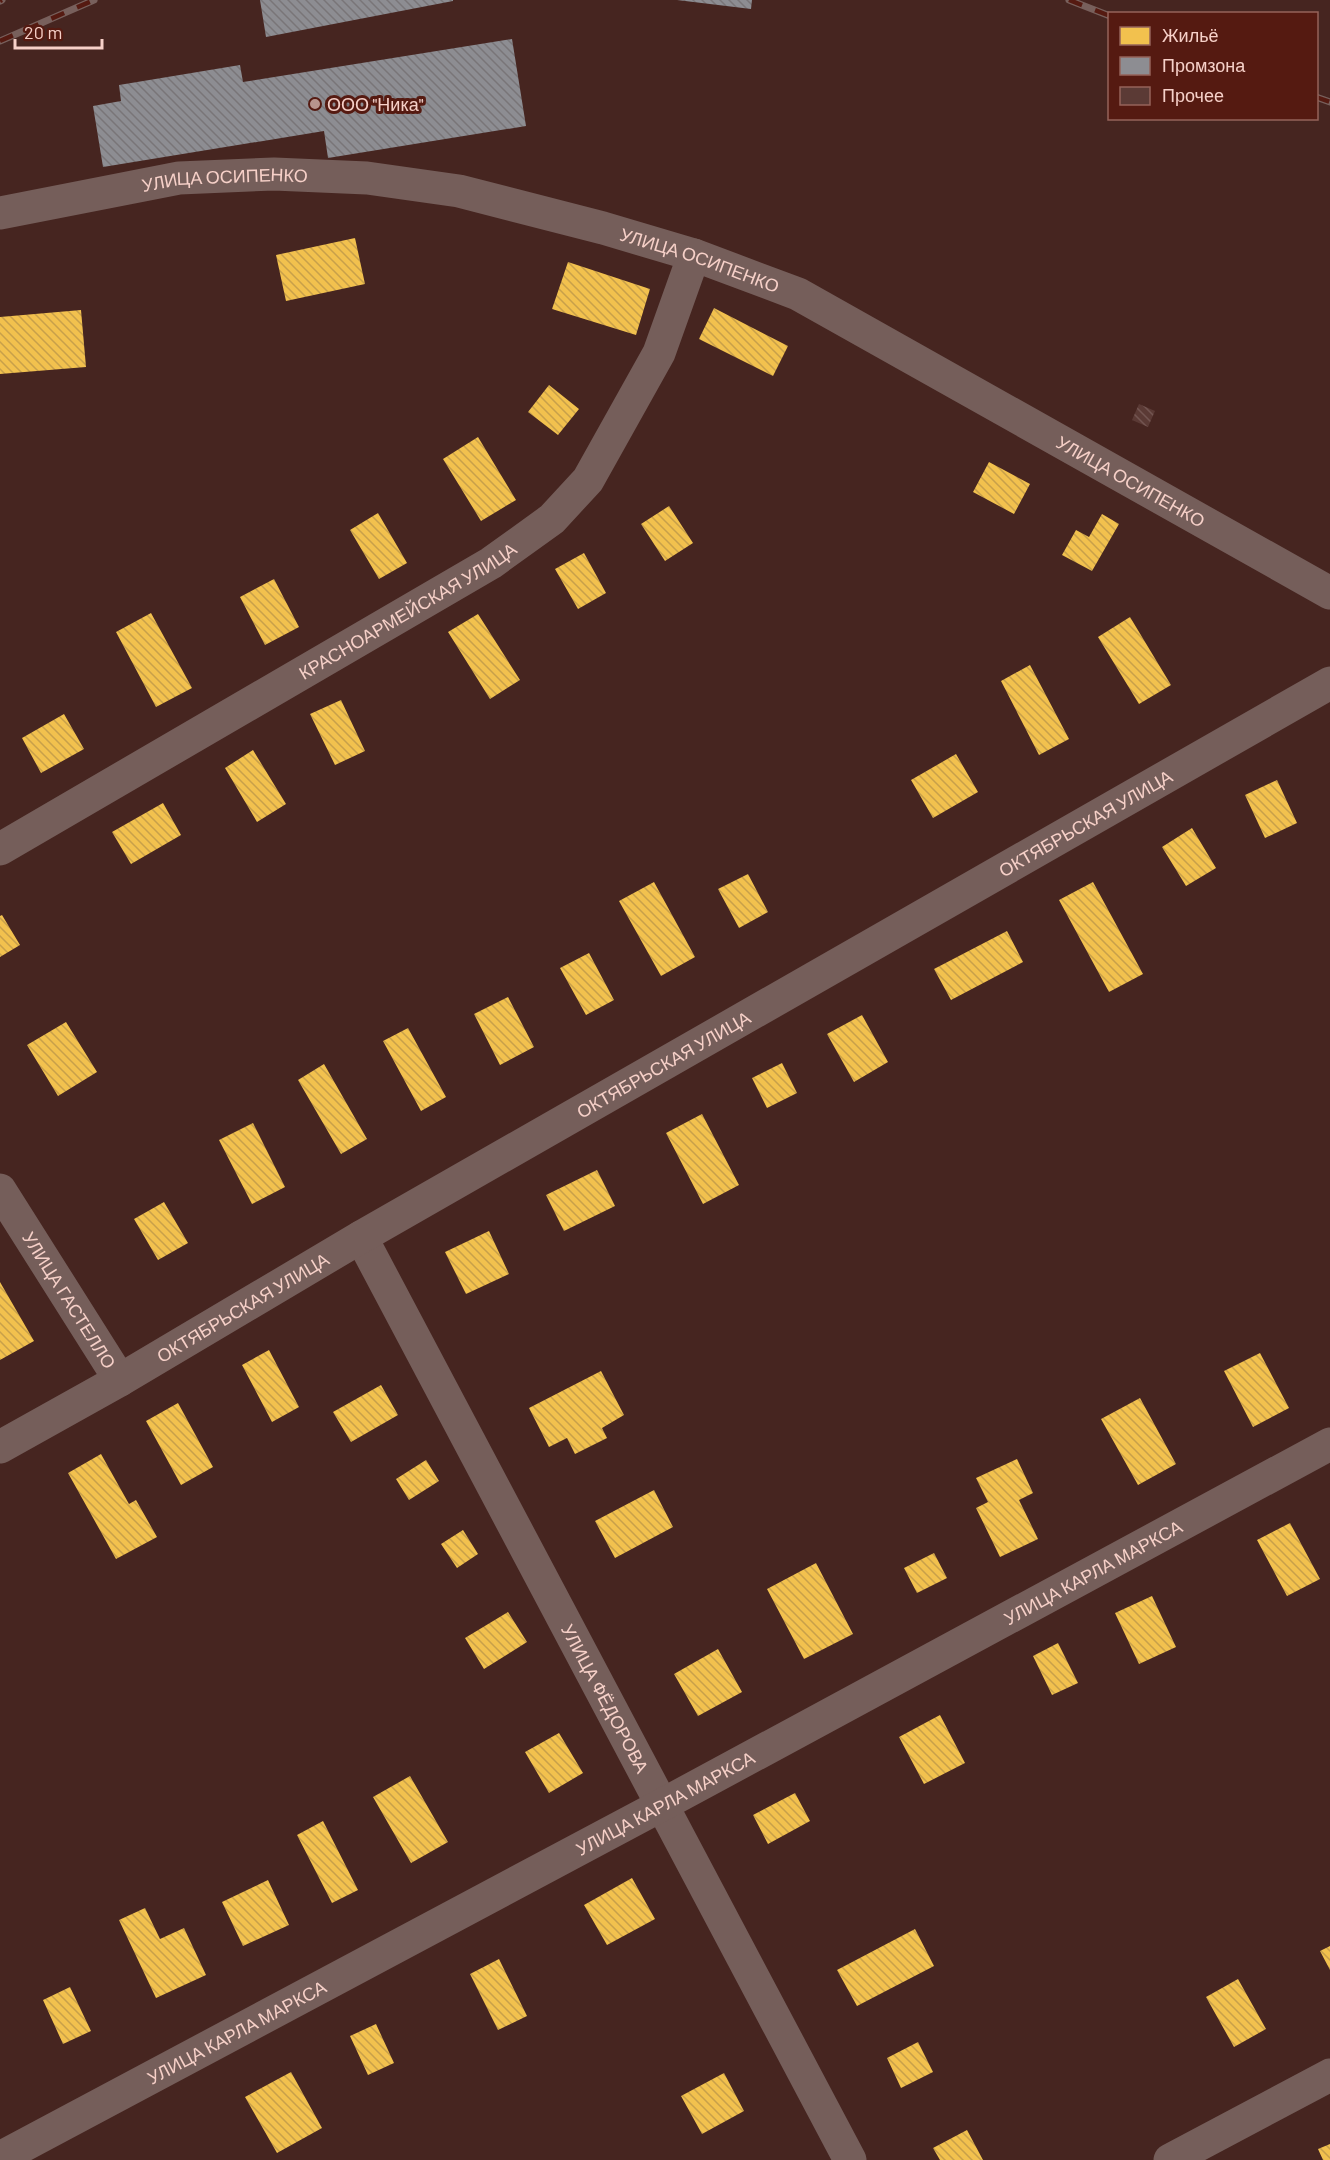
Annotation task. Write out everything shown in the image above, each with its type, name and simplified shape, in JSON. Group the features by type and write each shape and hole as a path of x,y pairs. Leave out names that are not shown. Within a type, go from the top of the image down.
{"street":[{"name":"УЛИЦА ОСИПЕНКО","path":"0,213 179,178 274,174 367,178 459,191 694,255 798,294 1330,593"},
{"name":"КРАСНОАРМЕЙСКАЯ УЛИЦА","path":"0,849 491,563 552,519 588,480 659,353 694,255"},
{"name":"ОКТЯБРЬСКАЯ УЛИЦА","path":"0,1447 120,1380 361,1237 1330,683"},
{"name":"УЛИЦА ГАСТЕЛЛО","path":"0,1190 120,1380"},
{"name":"УЛИЦА ФЁДОРОВА","path":"361,1237 660,1806 850,2160"},
{"name":"УЛИЦА КАРЛА МАРКСА","path":"0,2158 660,1806 1330,1444"},
{"path":"1170,2160 1330,2075"}],"building: Жильё":[{"path":"355,238 365,284 286,301 276,255"},
{"path":"568,262 650,289 636,335 552,309"},
{"path":"714,308 788,346 773,376 699,339"},
{"path":"81,310 86,367 0,374 0,317"},
{"path":"549,385 579,409 558,435 528,412"},
{"path":"478,437 516,500 481,521 443,459"},
{"path":"989,462 1030,484 1014,514 973,492"},
{"path":"669,506 693,543 665,561 641,524"},
{"path":"378,513 407,563 379,579 350,530"},
{"path":"1102,514 1119,524 1092,571 1062,555 1076,530 1089,537"},
{"path":"584,553 606,593 578,609 555,569"},
{"path":"274,579 299,627 265,645 240,597"},
{"path":"151,613 192,688 156,707 116,632"},
{"path":"478,614 520,680 490,699 448,632"},
{"path":"1130,617 1171,685 1139,704 1098,637"},
{"path":"1030,665 1069,739 1039,755 1001,681"},
{"path":"341,700 365,751 335,765 310,714"},
{"path":"64,714 84,749 41,773 22,738"},
{"path":"253,750 286,804 257,822 225,768"},
{"path":"956,754 978,792 933,818 911,780"},
{"path":"1277,780 1297,823 1265,838 1245,795"},
{"path":"163,803 181,835 131,864 112,832"},
{"path":"1192,828 1216,868 1186,886 1162,847"},
{"path":"748,874 768,912 739,928 718,889"},
{"path":"654,882 695,957 661,976 619,901"},
{"path":"1093,882 1143,974 1109,992 1059,900"},
{"path":"2,915 20,945 0,957 0,916"},
{"path":"1007,931 1023,962 951,1000 934,969"},
{"path":"589,953 614,1000 586,1015 560,968"},
{"path":"508,997 534,1047 500,1065 474,1014"},
{"path":"862,1015 888,1062 854,1082 827,1034"},
{"path":"66,1022 97,1072 58,1096 27,1045"},
{"path":"408,1028 446,1097 421,1111 383,1041"},
{"path":"782,1063 797,1093 767,1108 752,1078"},
{"path":"324,1064 367,1139 341,1154 298,1080"},
{"path":"702,1114 739,1185 703,1204 666,1133"},
{"path":"253,1123 285,1187 252,1204 219,1140"},
{"path":"597,1170 615,1206 564,1231 546,1195"},
{"path":"164,1202 188,1243 158,1260 134,1219"},
{"path":"489,1231 509,1274 466,1294 445,1252"},
{"path":"0,1282 34,1341 0,1360"},
{"path":"269,1350 299,1407 272,1422 242,1365"},
{"path":"1260,1353 1289,1408 1253,1427 1224,1371"},
{"path":"601,1371 624,1415 602,1428 607,1438 575,1454 567,1438 549,1447 529,1408"},
{"path":"381,1385 398,1415 351,1442 333,1412"},
{"path":"1140,1398 1176,1464 1138,1485 1101,1419"},
{"path":"178,1403 213,1467 181,1485 146,1421"},
{"path":"101,1454 129,1504 136,1500 157,1537 116,1559 68,1473"},
{"path":"1017,1459 1033,1493 1019,1500 1038,1539 1000,1557 976,1508 988,1502 976,1478"},
{"path":"426,1460 439,1481 409,1500 396,1479"},
{"path":"654,1490 673,1527 615,1558 595,1521"},
{"path":"1290,1523 1320,1579 1287,1596 1257,1540"},
{"path":"463,1530 478,1554 457,1568 441,1544"},
{"path":"934,1553 947,1578 917,1593 904,1568"},
{"path":"816,1563 853,1634 804,1659 767,1589"},
{"path":"1152,1596 1176,1647 1139,1664 1115,1613"},
{"path":"508,1612 527,1642 484,1669 465,1638"},
{"path":"1058,1643 1078,1683 1052,1695 1033,1656"},
{"path":"718,1649 742,1692 698,1716 674,1674"},
{"path":"940,1715 965,1763 924,1784 899,1737"},
{"path":"559,1733 583,1773 549,1793 525,1752"},
{"path":"410,1776 448,1842 411,1863 373,1797"},
{"path":"795,1793 810,1821 768,1844 753,1815"},
{"path":"323,1821 358,1890 332,1903 297,1835"},
{"path":"632,1878 655,1919 607,1945 584,1905"},
{"path":"268,1880 289,1925 243,1946 222,1902"},
{"path":"145,1908 160,1939 184,1928 206,1975 156,1998 119,1920"},
{"path":"915,1929 934,1966 857,2006 837,1970"},
{"path":"1330,1946 1330,1970 1320,1951"},
{"path":"499,1959 527,2016 498,2030 470,1974"},
{"path":"1238,1979 1266,2029 1234,2047 1206,1997"},
{"path":"70,1987 91,2031 63,2044 43,2000"},
{"path":"376,2024 394,2063 368,2075 350,2036"},
{"path":"918,2042 933,2072 901,2088 887,2058"},
{"path":"291,2072 322,2128 277,2153 245,2097"},
{"path":"724,2073 744,2111 702,2134 681,2096"},
{"path":"967,2130 983,2160 940,2160 933,2148"},
{"path":"1330,2144 1330,2160 1323,2160 1318,2149"}],"building: Промзона":[{"path":"260,0 453,0 453,1 266,37"},
{"path":"677,0 752,0 751,9"},
{"name":"ООО \"Ника\"","path":"512,39 526,126 328,158 324,131 103,167 93,106 121,101 119,85 240,65 243,82"}],"building: Прочее":[{"path":"1139,404 1155,411 1148,427 1132,420"}],"railway":[{"path":"0,41 94,0"},
{"path":"1069,0 1108,15"},
{"path":"1318,98 1330,102"}],"place":[{"name":"ООО \"Ника\"","path":"315,104"}]}
